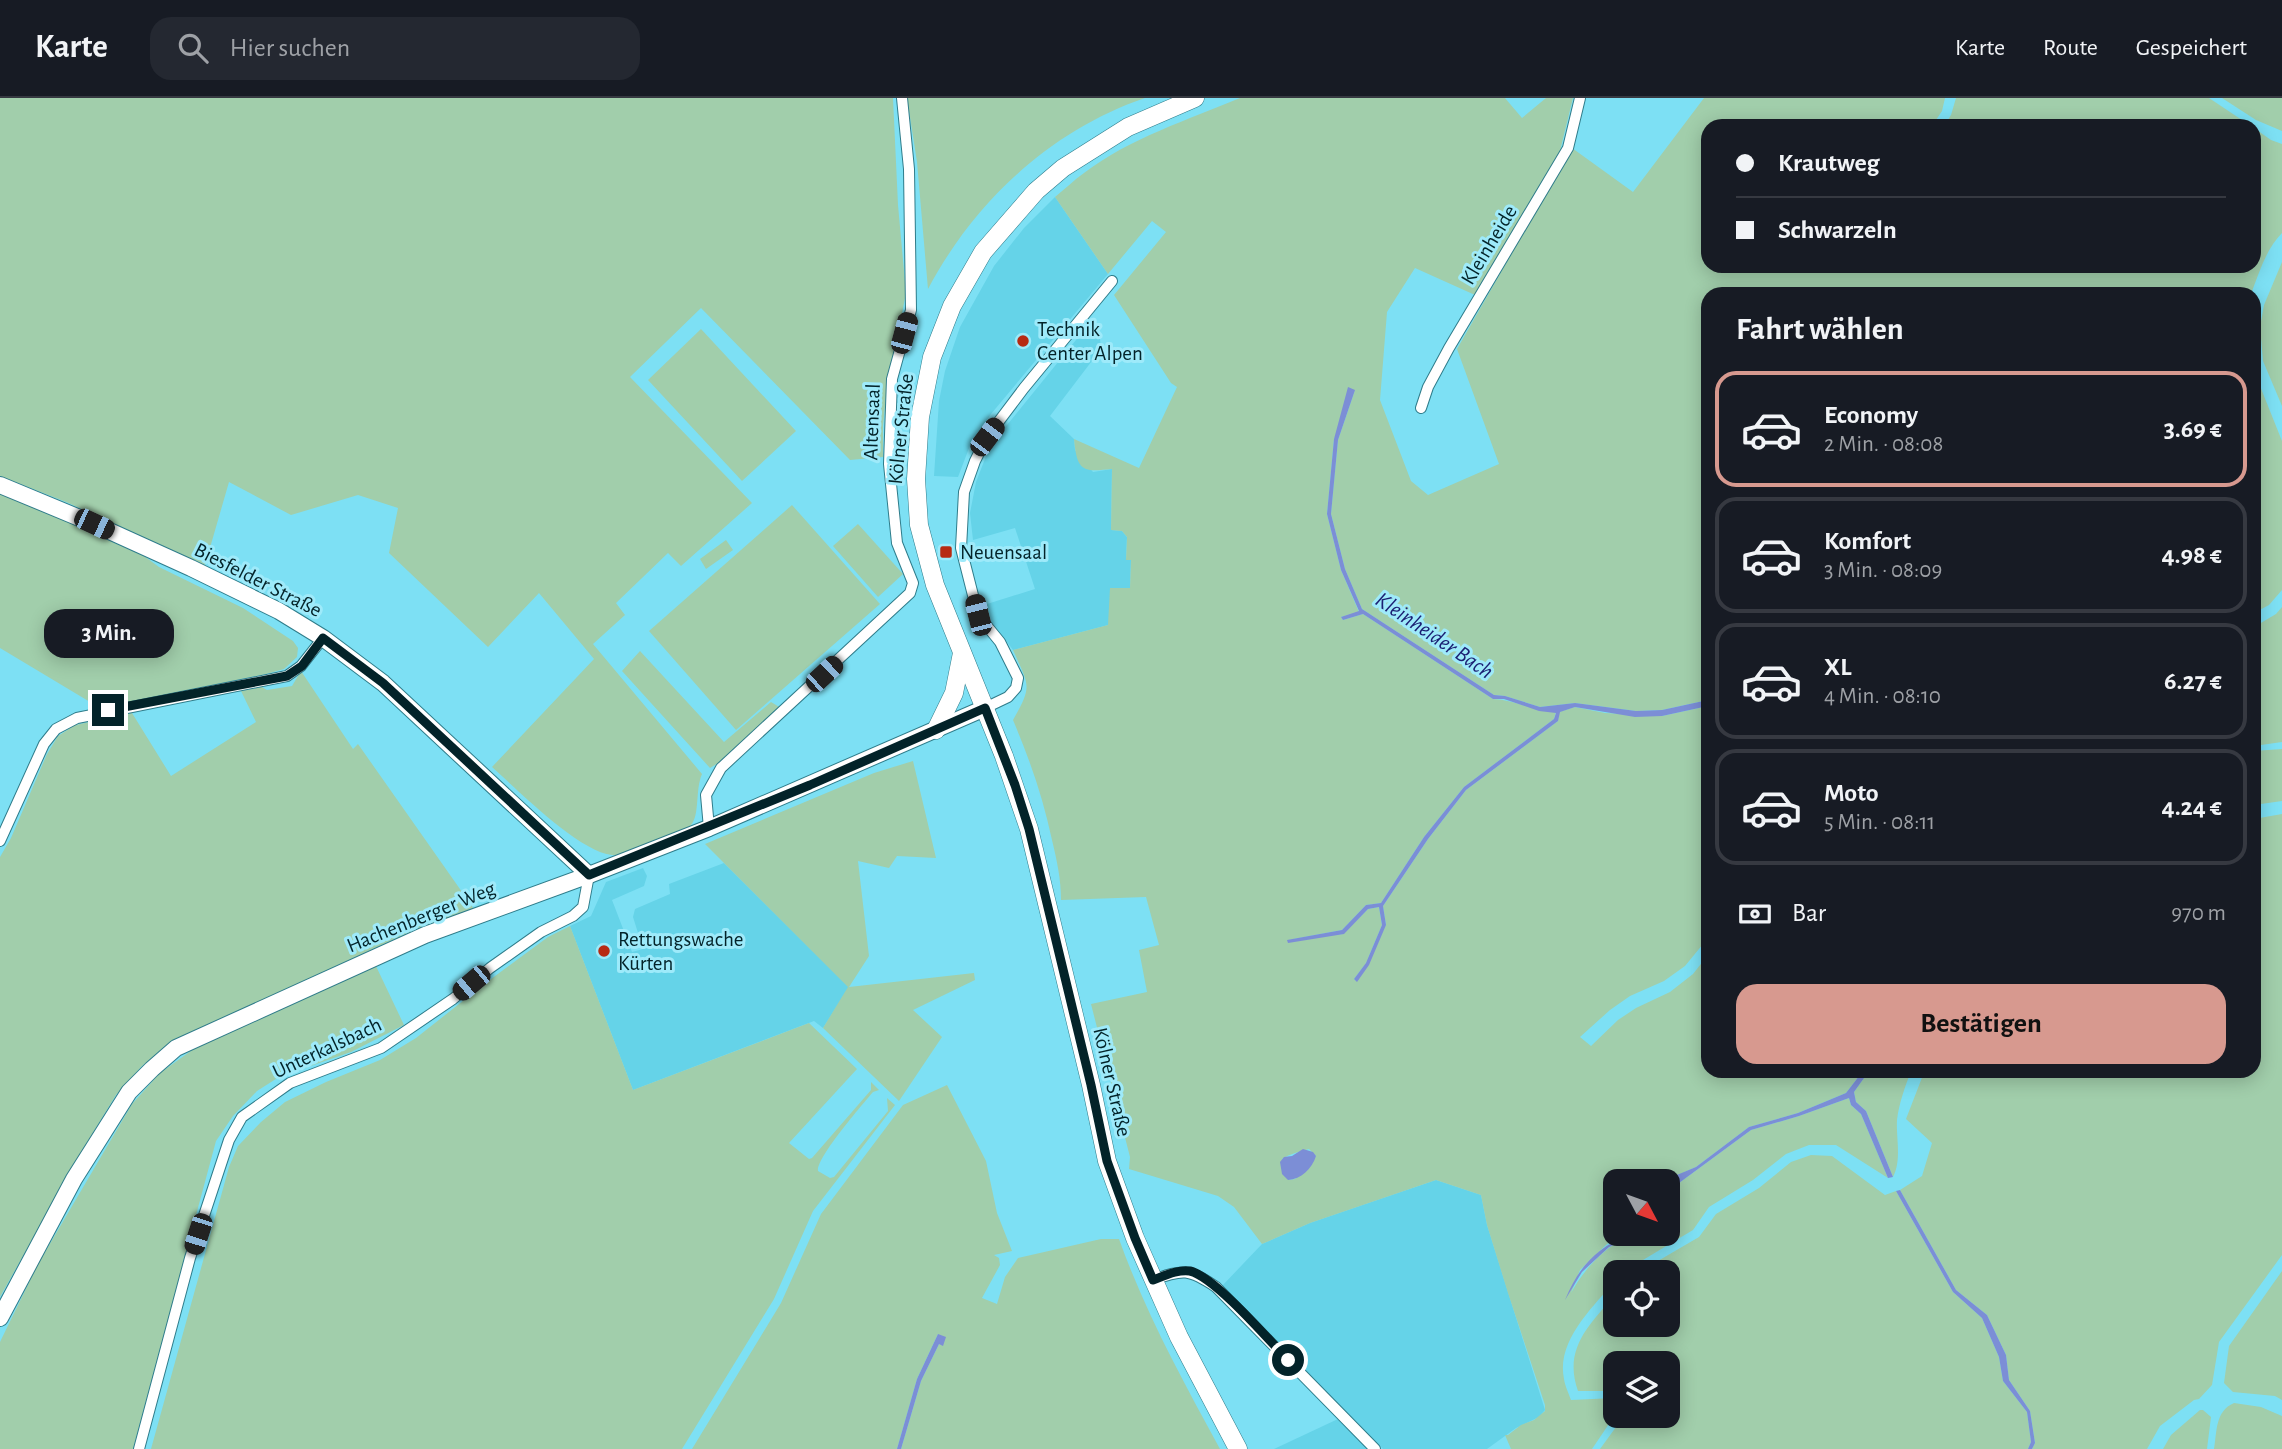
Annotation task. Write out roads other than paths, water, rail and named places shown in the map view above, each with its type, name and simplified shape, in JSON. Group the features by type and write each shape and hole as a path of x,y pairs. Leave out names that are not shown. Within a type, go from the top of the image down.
{"main road":[{"name":"Kölner Straße","path":"1195,98 1128,127 1063,168 1036,191 983,253 952,306 932,357 920,417 916,480 919,525 935,584 1015,785 1029,829 1107,1161 1153,1280 1209,1398 1238,1449"},
{"path":"936,730 954,693 962,653"}],"street":[{"name":"Altensaal","path":"709,828 706,794 721,768 911,593 913,583 897,543 889,464 892,379 911,310 909,169 902,98"},
{"name":"Kleinheide","path":"1421,408 1428,387 1449,348 1568,148 1580,98"},
{"path":"985,708 1008,697 1016,688 1018,678 1000,642 978,615 961,548 964,492 987,437 1112,282"},
{"name":"Biesfelder Straße","path":"0,485 191,568 279,611 323,638 383,683 589,875"},
{"path":"0,841 44,744 64,723 124,707 287,676 302,666 323,638"},
{"name":"Hachenberger Weg","path":"0,1318 74,1179 129,1092 176,1048 425,936 709,828 985,708"},
{"name":"Unterkalsbach","path":"139,1449 190,1258 229,1140 242,1117 290,1083 382,1048 453,999 489,968 541,932 573,916 583,906 589,875"},
{"path":"1153,1280 1176,1272 1189,1271 1216,1287 1375,1449"}],"place":[{"name":"Technik Center Alpen","path":"1023,341"},
{"name":"Neuensaal","path":"946,552"},
{"name":"Rettungswache Kürten","path":"604,951"}],"water label":[{"name":"Kleinheider Bach","path":"1434,636"}]}
